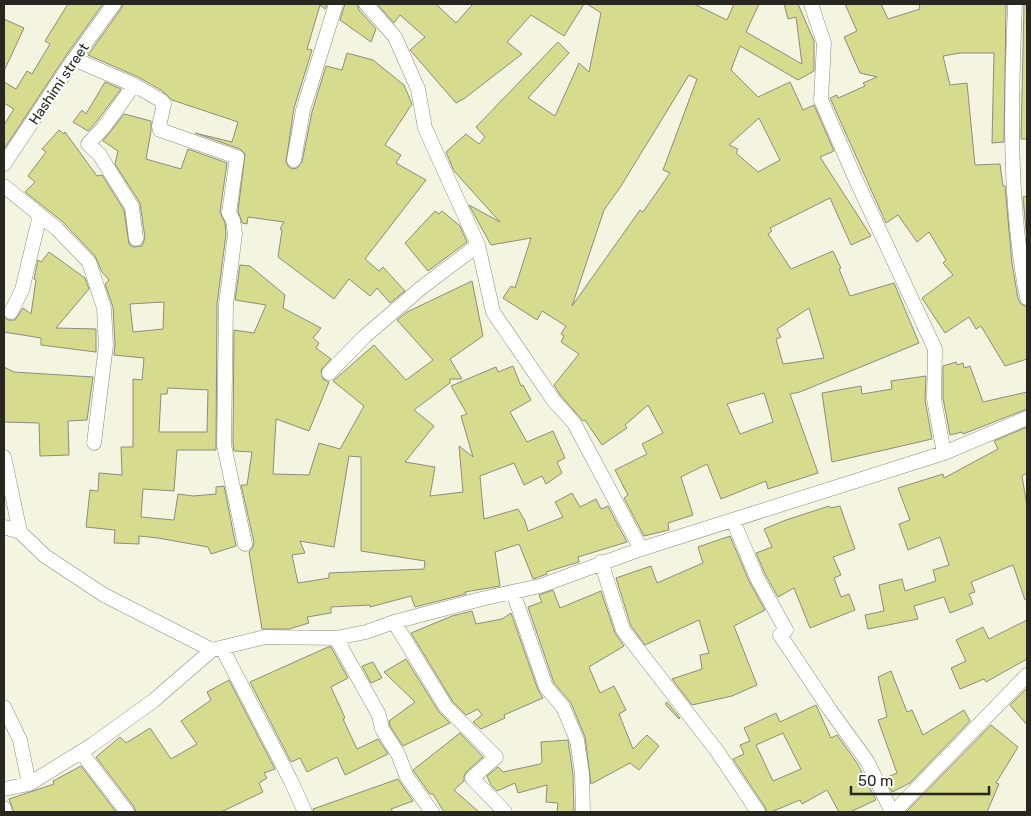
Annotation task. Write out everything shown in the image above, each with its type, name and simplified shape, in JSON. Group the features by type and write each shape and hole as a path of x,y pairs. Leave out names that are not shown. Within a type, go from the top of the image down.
{"street":[{"name":"Hashimi street","path":"4,164 74,59 114,4"},
{"path":"294,160 302,110 336,4"},
{"path":"366,4 394,38 418,90 425,128 478,245 493,312 554,401 574,423 641,549"},
{"path":"811,4 824,43 821,100 935,349 934,399 944,453"},
{"path":"1015,4 1011,86 1013,182 1027,298"},
{"path":"74,59 134,85 162,100 164,104 159,126 160,130 237,157 229,213 233,220 235,234 226,304 224,445 245,544"},
{"path":"134,85 104,127 88,144 99,154 132,207 136,239"},
{"path":"4,186 57,229 89,262 104,308 106,344 94,443"},
{"path":"11,312 22,290 40,215"},
{"path":"329,373 364,337 421,288 478,245"},
{"path":"4,789 29,784 81,752 153,700 217,649 265,637 336,638 366,632 394,622 540,586 601,562 944,453 1027,418"},
{"path":"4,457 20,532"},
{"path":"733,520 757,578 786,630 780,635 867,761 893,812 1027,675"},
{"path":"4,527 20,532 45,556 104,595 217,649 291,781 305,812"},
{"path":"601,562 623,630 717,751 758,812"},
{"path":"513,592 546,687 563,707 578,740 582,772 583,812"},
{"path":"394,622 446,707 496,757 472,778 505,812"},
{"path":"336,638 379,715 382,728 398,754 407,777 432,812"},
{"path":"4,708 20,740 29,784"},
{"path":"81,752 126,812"},
{"path":"4,808 5,812"}],"building":[{"path":"68,4 103,4 67,54 4,149 4,125 14,109 4,103 4,82 16,89 27,71 32,74 50,44 45,41"},
{"path":"123,4 327,4 325,9 320,5 307,49 312,50 294,108 286,162 293,169 297,168 302,162 312,112 326,66 342,70 347,53 373,60 404,85 412,104 385,145 401,155 396,163 426,180 365,259 379,271 383,267 405,291 390,303 377,288 370,296 349,279 334,299 278,257 282,230 280,229 284,222 248,217 247,224 242,223 238,211 245,154 240,149 195,133 232,142 238,122 172,100 161,90 138,77 88,55"},
{"path":"345,4 357,4 359,10 376,29 371,42 340,20"},
{"path":"377,4 436,4 456,23 473,4 584,4 564,36 531,15 507,42 522,54 456,103 410,50 425,37 400,15 394,23"},
{"path":"587,4 694,4 727,20 734,4 759,4 746,32 802,64 796,17 788,19 784,4 798,4 814,41 814,71 798,80 740,46 731,70 758,97 790,82 803,110 814,105 834,151 820,157 871,236 851,245 830,198 770,228 772,231 768,234 791,269 833,251 850,296 894,283 919,343 800,392 790,394 818,473 768,489 766,481 721,499 707,464 681,477 693,515 668,523 669,530 644,536 624,498 628,495 615,470 647,454 642,444 663,433 648,405 625,425 627,428 602,445 585,420 583,421 561,396 554,385 579,354 561,342 564,336 561,334 566,326 542,311 537,320 503,298 511,286 515,288 531,238 491,245 469,205 500,222 454,171 446,152 466,134 479,144 485,137 476,127 558,42 569,53 528,98 555,116 579,63 589,72 601,13","holes":["689,75 697,79 663,170 670,173 643,212 640,210 572,306 604,210 621,186","759,118 780,160 758,172 736,153 738,149 729,145","809,308 824,358 783,364 776,339 781,337 777,329","764,393 773,422 740,434 727,404"]},
{"path":"845,4 881,4 888,19 920,9 919,4 1006,4 1004,142 992,143 994,53 960,53 943,56 950,85 967,83 975,165 1000,164 1003,186 1005,186 1012,263 1018,299 1021,304 1027,307 1027,359 1005,366 981,326 976,329 969,317 945,333 922,298 953,275 943,263 946,260 929,232 917,242 898,215 886,223 830,98 837,95 838,98 865,86 863,83 877,77 860,73 844,37 857,31"},
{"path":"1024,4 1027,4 1027,139 1021,139"},
{"path":"4,19 24,28 4,71"},
{"path":"105,82 121,89 88,131 73,122 82,110 86,114"},
{"path":"124,114 151,121 146,159 181,169 188,149 227,163 220,212 225,223 226,234 217,304 216,450 177,450 174,491 143,489 141,517 174,520 178,494 193,496 216,494 216,487 224,486 236,546 211,554 208,547 158,538 139,536 139,544 114,543 115,530 86,527 90,490 98,491 99,473 122,475 121,447 133,447 133,379 142,380 144,358 114,355 113,307 105,284 109,280 102,272 95,256 63,222 25,192 35,182 28,176 46,152 42,149 59,130 64,134 65,132 97,176 102,175 124,210 129,244 133,247 142,246 145,238 140,203 115,164 118,151 103,141","holes":["164,302 163,329 133,332 130,304","168,388 208,390 207,432 159,432 161,394 167,394"]},
{"path":"1027,196 1027,241 1023,197"},
{"path":"435,211 439,214 442,211 460,226 467,242 428,271 405,243"},
{"path":"49,252 85,278 89,289 56,328 96,329 96,352 41,345 41,338 4,332 4,317 8,320 15,320 23,308 31,314 36,280 34,279 38,260 41,262"},
{"path":"240,265 250,266 285,295 283,308 321,328 313,338 319,343 316,348 331,359 321,370 323,379 329,382 309,431 276,419 273,474 309,475 319,443 340,449 364,406 333,381 374,345 406,380 433,360 397,320 407,312 472,281 483,336 450,359 462,379 450,379 450,383 414,410 434,426 405,462 435,467 430,496 463,492 459,446 473,457 461,416 467,414 451,386 496,367 498,372 513,366 521,386 523,385 531,400 510,412 527,442 553,431 565,458 557,462 562,473 546,484 542,476 524,485 514,463 480,476 484,519 518,509 528,531 563,517 555,502 572,493 580,507 596,499 601,509 608,506 627,542 578,557 579,562 546,572 547,574 533,579 519,544 495,552 500,586 465,592 466,594 415,607 411,596 370,607 370,605 331,607 331,613 307,617 309,623 289,629 262,629 249,552 254,542 241,485 247,485 252,452 234,451 233,444 234,330 254,333 266,305 235,300","holes":["349,456 361,457 361,551 425,561 424,569 329,573 329,578 298,583 292,555 305,553 300,541 334,547"]},
{"path":"956,362 957,365 963,363 964,368 970,366 983,402 1027,392 1027,409 963,434 962,432 950,435 943,398 943,366"},
{"path":"4,367 14,372 93,377 87,420 68,421 69,455 40,456 39,423 4,422"},
{"path":"926,376 925,400 932,439 832,462 822,393 861,386 862,394 892,389 891,381"},
{"path":"1027,427 1027,473 1022,476 1027,506 1027,599 1025,600 1013,565 971,582 975,592 969,594 973,604 950,613 944,597 914,606 918,619 868,629 865,615 884,611 879,585 902,579 905,591 936,581 933,570 949,565 940,537 908,550 899,524 910,520 898,488 943,474 944,478 998,449 994,441"},
{"path":"829,506 830,508 840,506 855,549 833,557 841,575 834,578 841,597 849,594 855,610 810,628 794,588 778,597 756,553 772,547 764,529"},
{"path":"730,536 749,581 765,610 734,626 757,685 732,696 692,705 672,679 702,669 700,655 709,653 699,620 645,645 631,626 616,578 651,566 657,583 703,563 698,547"},
{"path":"553,590 560,608 601,591 615,633 624,646 589,667 600,693 614,686 626,710 619,714 633,749 647,735 659,746 639,770 630,763 591,784 585,737 571,703 554,683 528,607 542,602 539,595"},
{"path":"472,611 476,624 502,619 511,613 538,690 543,698 504,715 505,718 481,729 473,722 482,715 478,709 466,715 453,702 411,633 452,616"},
{"path":"1027,620 1027,659 986,682 984,679 960,689 951,668 966,661 956,640 983,627 989,639"},
{"path":"331,647 348,678 331,687 357,749 378,739 388,754 345,775 337,757 307,772 300,758 291,762 250,682"},
{"path":"406,659 439,712 450,723 403,746 390,726 389,721 415,702 384,672"},
{"path":"373,662 382,678 371,683 362,666"},
{"path":"891,671 907,712 912,710 923,735 964,710 970,721 910,783 892,792 885,778 897,773 878,720 887,717 878,677"},
{"path":"229,680 275,769 264,773 267,778 259,783 263,792 221,812 136,812 96,757 120,737 126,743 150,728 171,759 197,744 181,721 211,700 207,692"},
{"path":"1027,688 1027,725 1010,705"},
{"path":"667,702 680,718 679,719 665,704"},
{"path":"816,705 831,738 837,735 857,763 876,800 850,812 839,812 827,790 802,804 800,800 767,812 733,759 744,754 740,745 750,741 744,728 776,713 780,722","holes":["783,733 801,769 773,781 756,745"]},
{"path":"991,725 1018,747 996,783 999,784 987,812 906,812"},
{"path":"460,733 483,757 466,772 464,781 454,790 479,812 444,812 433,794 430,794 413,770"},
{"path":"568,740 573,774 574,812 557,812 558,803 546,802 547,785 518,793 515,783 497,791 491,785 487,776 498,767 503,772 540,764 542,762 541,742"},
{"path":"81,766 116,812 14,812 9,799 54,784 53,781"},
{"path":"398,779 413,801 391,809 393,812 314,812 313,809"}]}
